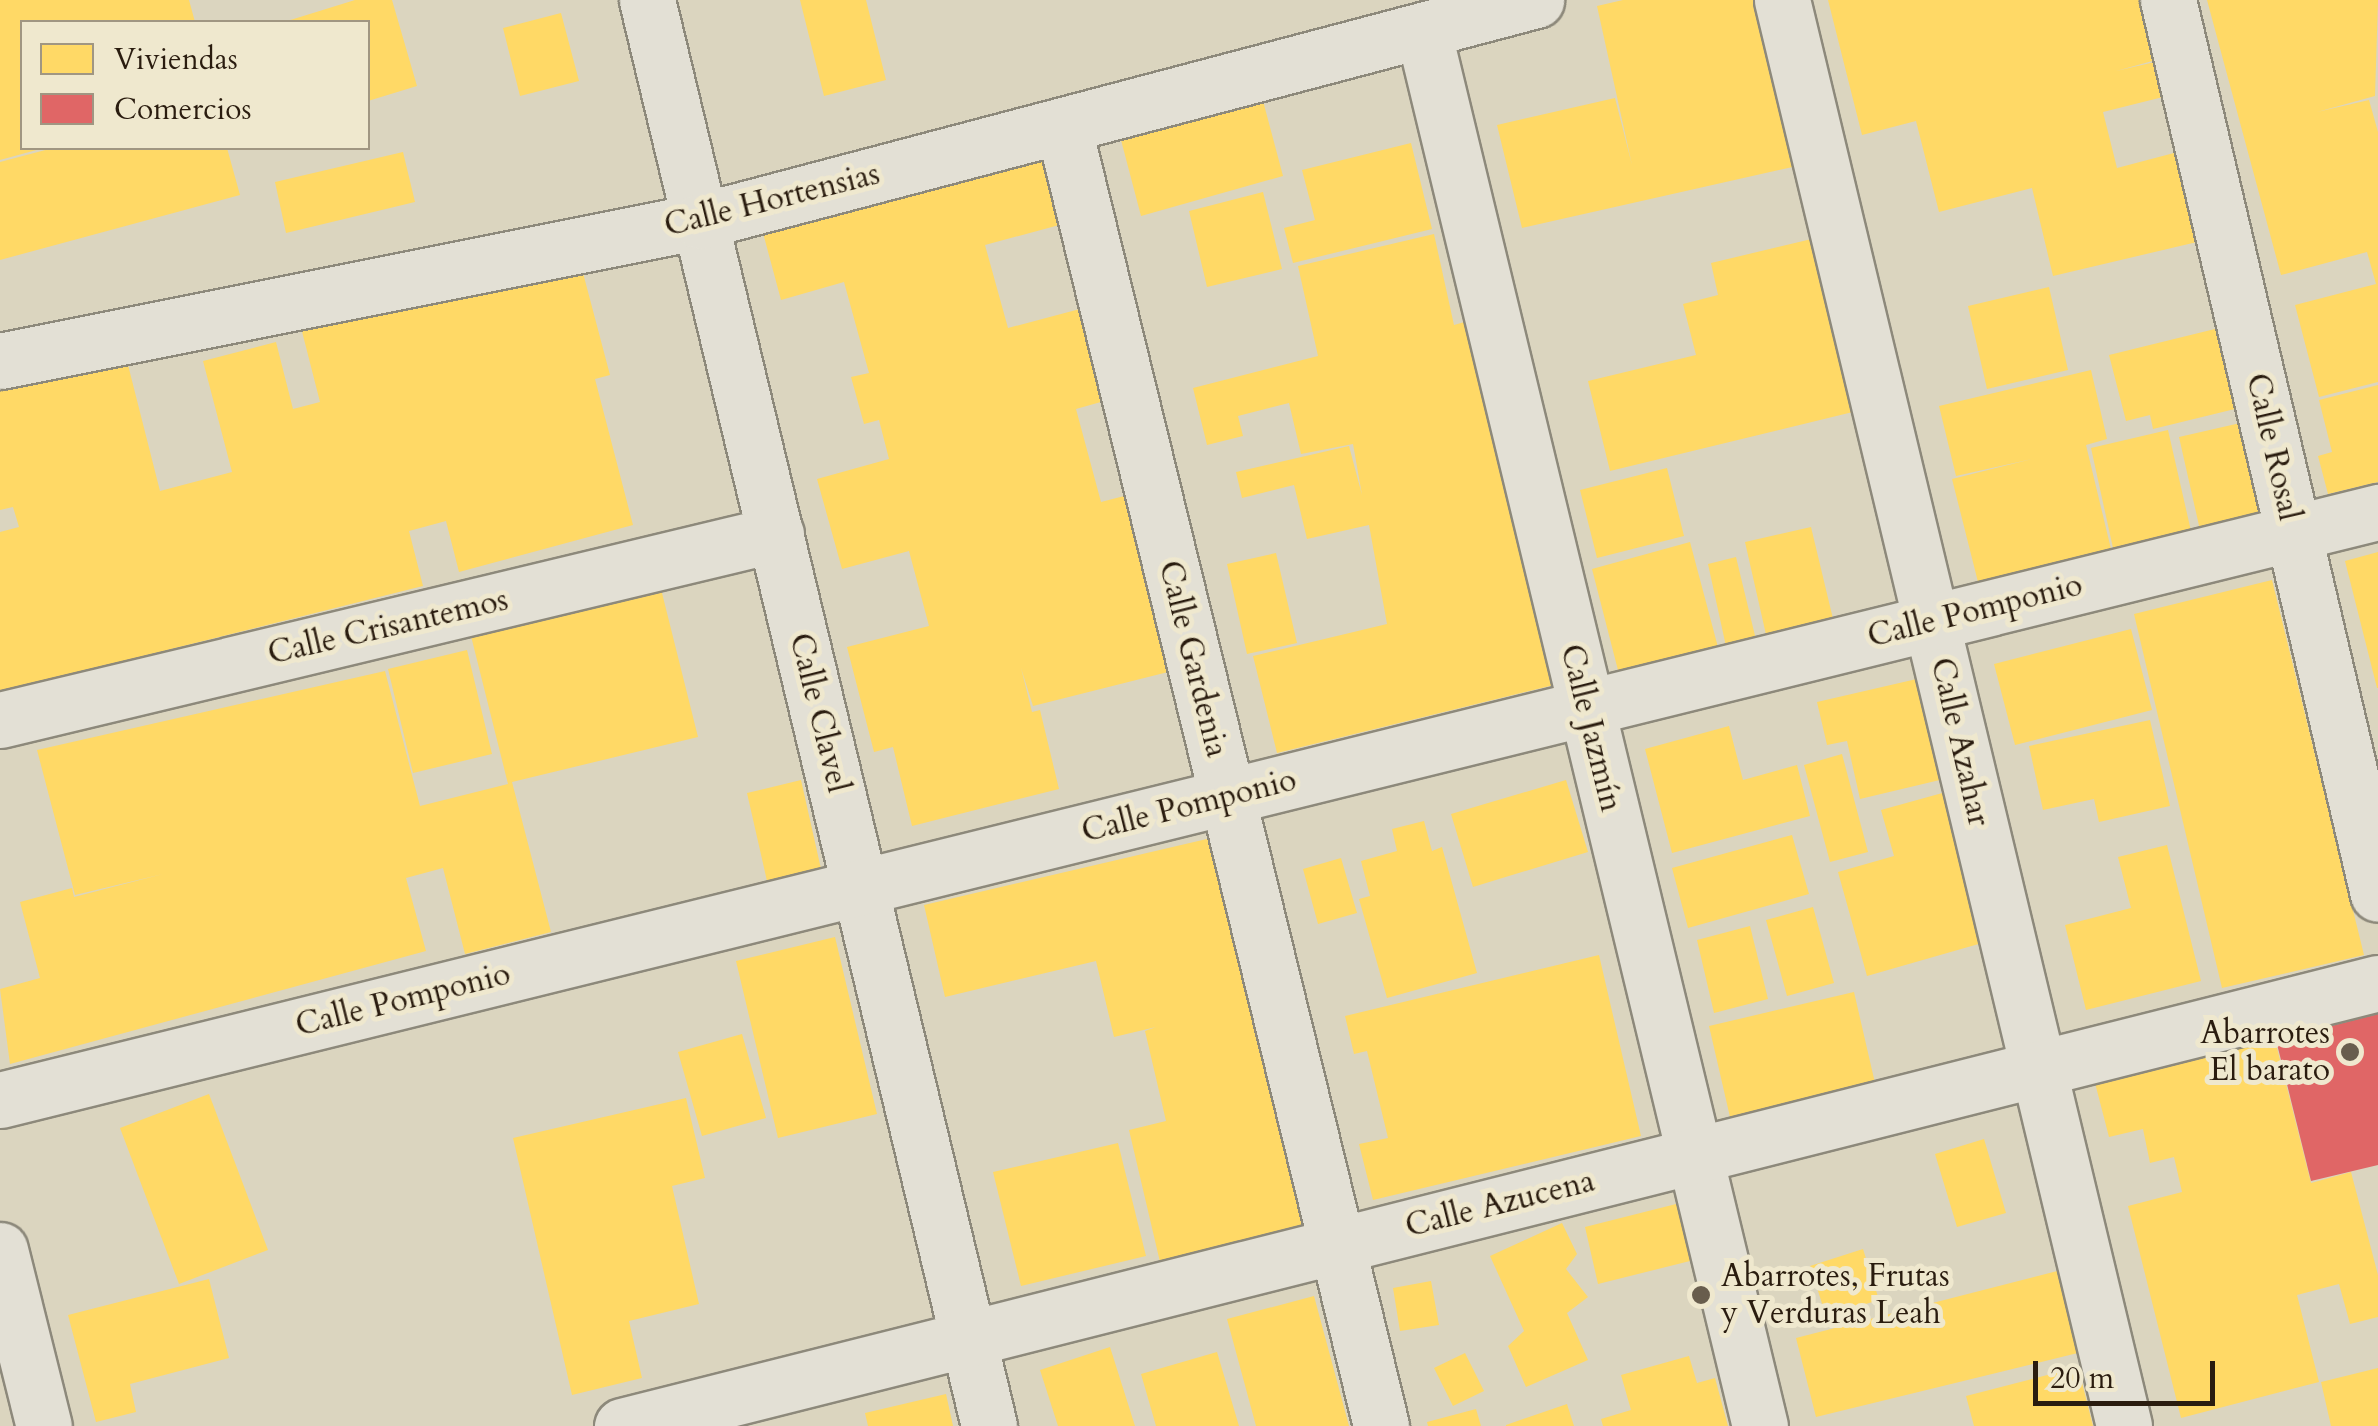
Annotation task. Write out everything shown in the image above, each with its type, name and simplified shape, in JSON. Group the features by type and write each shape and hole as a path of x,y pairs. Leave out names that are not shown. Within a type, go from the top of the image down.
{"street":[{"name":"Calle Clavel","path":"647,0 990,1426"},
{"name":"Calle Hortensias","path":"0,361 700,220 1536,0"},
{"name":"Calle Azahar","path":"1782,0 2124,1426"},
{"name":"Calle Rosal","path":"2168,0 2378,894"},
{"name":"Calle Jazmín","path":"1422,30 1760,1426"},
{"name":"Calle Gardenia","path":"1062,125 1381,1426"},
{"name":"Calle Pomponio","path":"0,1100 2378,512"},
{"name":"Calle Crisantemos","path":"0,720 776,534"},
{"name":"Calle Azucena","path":"622,1426 2378,983"},
{"path":"0,1250 44,1426"}],"building: Viviendas":[{"path":"0,0 189,0 194,20 20,20 20,150 36,150 0,160"},
{"path":"355,0 392,0 417,86 370,100 370,20 290,20"},
{"path":"800,0 866,0 886,80 824,96"},
{"path":"1623,0 1759,0 1797,166 1522,228 1497,125 1615,98 1632,165 1597,6"},
{"path":"1828,0 2141,0 2156,60 2116,71 2155,62 2163,97 2103,112 2117,168 2174,153 2197,242 2053,276 2032,188 1939,212 1916,121 1862,135"},
{"path":"2207,0 2378,0 2375,96 2317,112 2369,100 2378,132 2378,382 2319,397 2295,305 2376,284 2367,252 2281,275"},
{"path":"561,13 579,81 520,96 503,28"},
{"path":"1258,82 1283,176 1141,216 1116,121"},
{"path":"1052,139 1074,221 985,245 1008,328 1091,306 1115,398 1076,409 1101,502 1128,495 1172,671 1033,706 1021,668 1032,712 1040,710 1059,789 912,826 893,747 874,752 847,647 929,626 909,551 842,569 817,479 889,459 879,420 864,424 851,377 869,373 844,282 781,300 759,218"},
{"path":"1411,143 1432,229 1293,263 1284,228 1315,220 1302,170"},
{"path":"45,150 228,150 240,195 0,260 0,162"},
{"path":"403,152 415,202 286,233 275,182"},
{"path":"1263,192 1282,269 1207,287 1189,211"},
{"path":"1434,234 1454,325 1468,321 1558,684 1277,753 1253,656 1387,624 1369,525 1307,539 1294,485 1242,498 1236,472 1349,446 1362,495 1353,444 1301,454 1289,403 1238,416 1243,436 1207,445 1193,388 1318,356 1298,266"},
{"path":"1820,237 1861,410 1610,471 1588,381 1696,355 1683,304 1718,295 1711,263"},
{"path":"578,254 610,375 595,379 633,525 459,572 446,521 409,531 423,586 0,692 0,532 19,527 13,507 0,510 0,374 126,357 160,491 232,472 203,361 276,342 293,409 320,402 296,308"},
{"path":"2049,287 2068,370 1987,389 1968,306"},
{"path":"2219,328 2239,408 2153,429 2150,415 2126,421 2109,355"},
{"path":"2091,370 2107,439 2086,445 2111,549 1978,582 1952,479 2032,459 1956,476 1939,406"},
{"path":"2378,385 2378,482 2328,494 2318,456 2332,452 2319,400"},
{"path":"2249,421 2271,514 2200,530 2179,437"},
{"path":"2168,430 2191,531 2113,548 2091,448"},
{"path":"1667,468 1684,536 1597,558 1580,490"},
{"path":"1811,527 1834,623 1767,639 1745,542"},
{"path":"1690,542 1719,651 1620,678 1592,569"},
{"path":"2378,552 2378,688 2377,688 2345,561"},
{"path":"1276,553 1297,643 1247,654 1227,564"},
{"path":"1736,557 1757,644 1727,651 1708,564"},
{"path":"2272,580 2364,955 2222,988 2134,614"},
{"path":"661,589 698,737 512,782 551,932 465,954 443,868 406,878 426,951 10,1064 0,989 40,978 20,902 72,888 74,897 163,874 75,895 37,750 385,671 420,806 508,784 471,636"},
{"path":"2131,629 2152,710 2015,745 1994,664"},
{"path":"467,650 492,754 413,773 388,669"},
{"path":"1921,678 1944,779 1860,799 1847,741 1827,745 1817,702"},
{"path":"2150,720 2170,806 2099,822 2094,799 2043,810 2029,746"},
{"path":"1729,726 1743,780 1797,765 1810,816 1672,853 1645,749"},
{"path":"1842,754 1868,852 1830,862 1804,765"},
{"path":"801,780 821,869 767,881 747,793"},
{"path":"1566,780 1588,852 1473,887 1451,814"},
{"path":"1946,792 1989,941 1867,976 1838,872 1894,856 1881,810"},
{"path":"1424,821 1432,851 1442,847 1477,973 1387,998 1359,899 1370,896 1361,861 1397,851 1392,829"},
{"path":"1224,835 1284,1091 1271,1094 1303,1228 1160,1262 1129,1130 1166,1121 1145,1031 1156,1027 1114,1037 1096,961 945,997 924,905"},
{"path":"1792,835 1809,894 1688,928 1672,868"},
{"path":"2167,845 2201,981 2086,1010 2065,925 2131,908 2118,857"},
{"path":"1341,858 1357,913 1318,924 1303,869"},
{"path":"1813,907 1834,983 1787,996 1766,920"},
{"path":"1750,926 1768,999 1714,1013 1697,940"},
{"path":"835,937 877,1114 778,1138 736,961"},
{"path":"1599,955 1641,1136 1373,1200 1359,1144 1388,1138 1367,1051 1354,1054 1345,1016"},
{"path":"1854,992 1875,1083 1730,1117 1709,1026"},
{"path":"742,1034 766,1118 702,1136 678,1052"},
{"path":"2275,1040 2311,1183 2351,1172 2378,1275 2378,1317 2350,1324 2339,1284 2297,1295 2319,1382 2181,1418 2128,1206 2182,1192 2174,1157 2150,1163 2143,1129 2109,1137 2095,1083"},
{"path":"209,1094 268,1250 179,1284 120,1128"},
{"path":"686,1098 705,1178 672,1186 699,1304 629,1321 642,1378 572,1395 513,1138"},
{"path":"1984,1139 2006,1213 1957,1227 1935,1154"},
{"path":"1118,1143 1146,1256 1021,1286 993,1172"},
{"path":"1680,1203 1694,1260 1598,1284 1585,1227"},
{"path":"1562,1223 1577,1254 1566,1269 1588,1297 1567,1313 1588,1360 1526,1387 1508,1346 1524,1331 1490,1256"},
{"path":"1863,1249 1879,1300 1826,1316 1810,1266"},
{"path":"2069,1268 2090,1350 1816,1417 1796,1338"},
{"path":"209,1279 229,1358 130,1384 136,1412 96,1422 68,1315"},
{"path":"1431,1281 1439,1325 1400,1331 1393,1288"},
{"path":"1314,1296 1349,1426 1256,1426 1227,1319"},
{"path":"1110,1347 1135,1426 1058,1426 1040,1370"},
{"path":"1217,1352 1239,1426 1156,1426 1141,1374"},
{"path":"1465,1353 1484,1391 1453,1406 1434,1368"},
{"path":"1689,1356 1697,1383 1715,1378 1728,1426 1603,1426 1601,1419 1631,1410 1621,1375"},
{"path":"2078,1367 2093,1426 1974,1426 1966,1396"},
{"path":"2378,1368 2378,1426 2331,1426 2321,1382"},
{"path":"946,1394 953,1426 868,1426 865,1413"},
{"path":"1567,1404 1574,1426 1506,1426 1506,1425"},
{"path":"1476,1409 1481,1426 1428,1426 1427,1422"}],"building: Comercios":[{"path":"2378,1014 2378,1165 2311,1181 2276,1040"}],"place":[{"name":"Abarrotes El barato","path":"2350,1052"},
{"name":"Abarrotes, Frutas y Verduras Leah","path":"1701,1295"}]}
